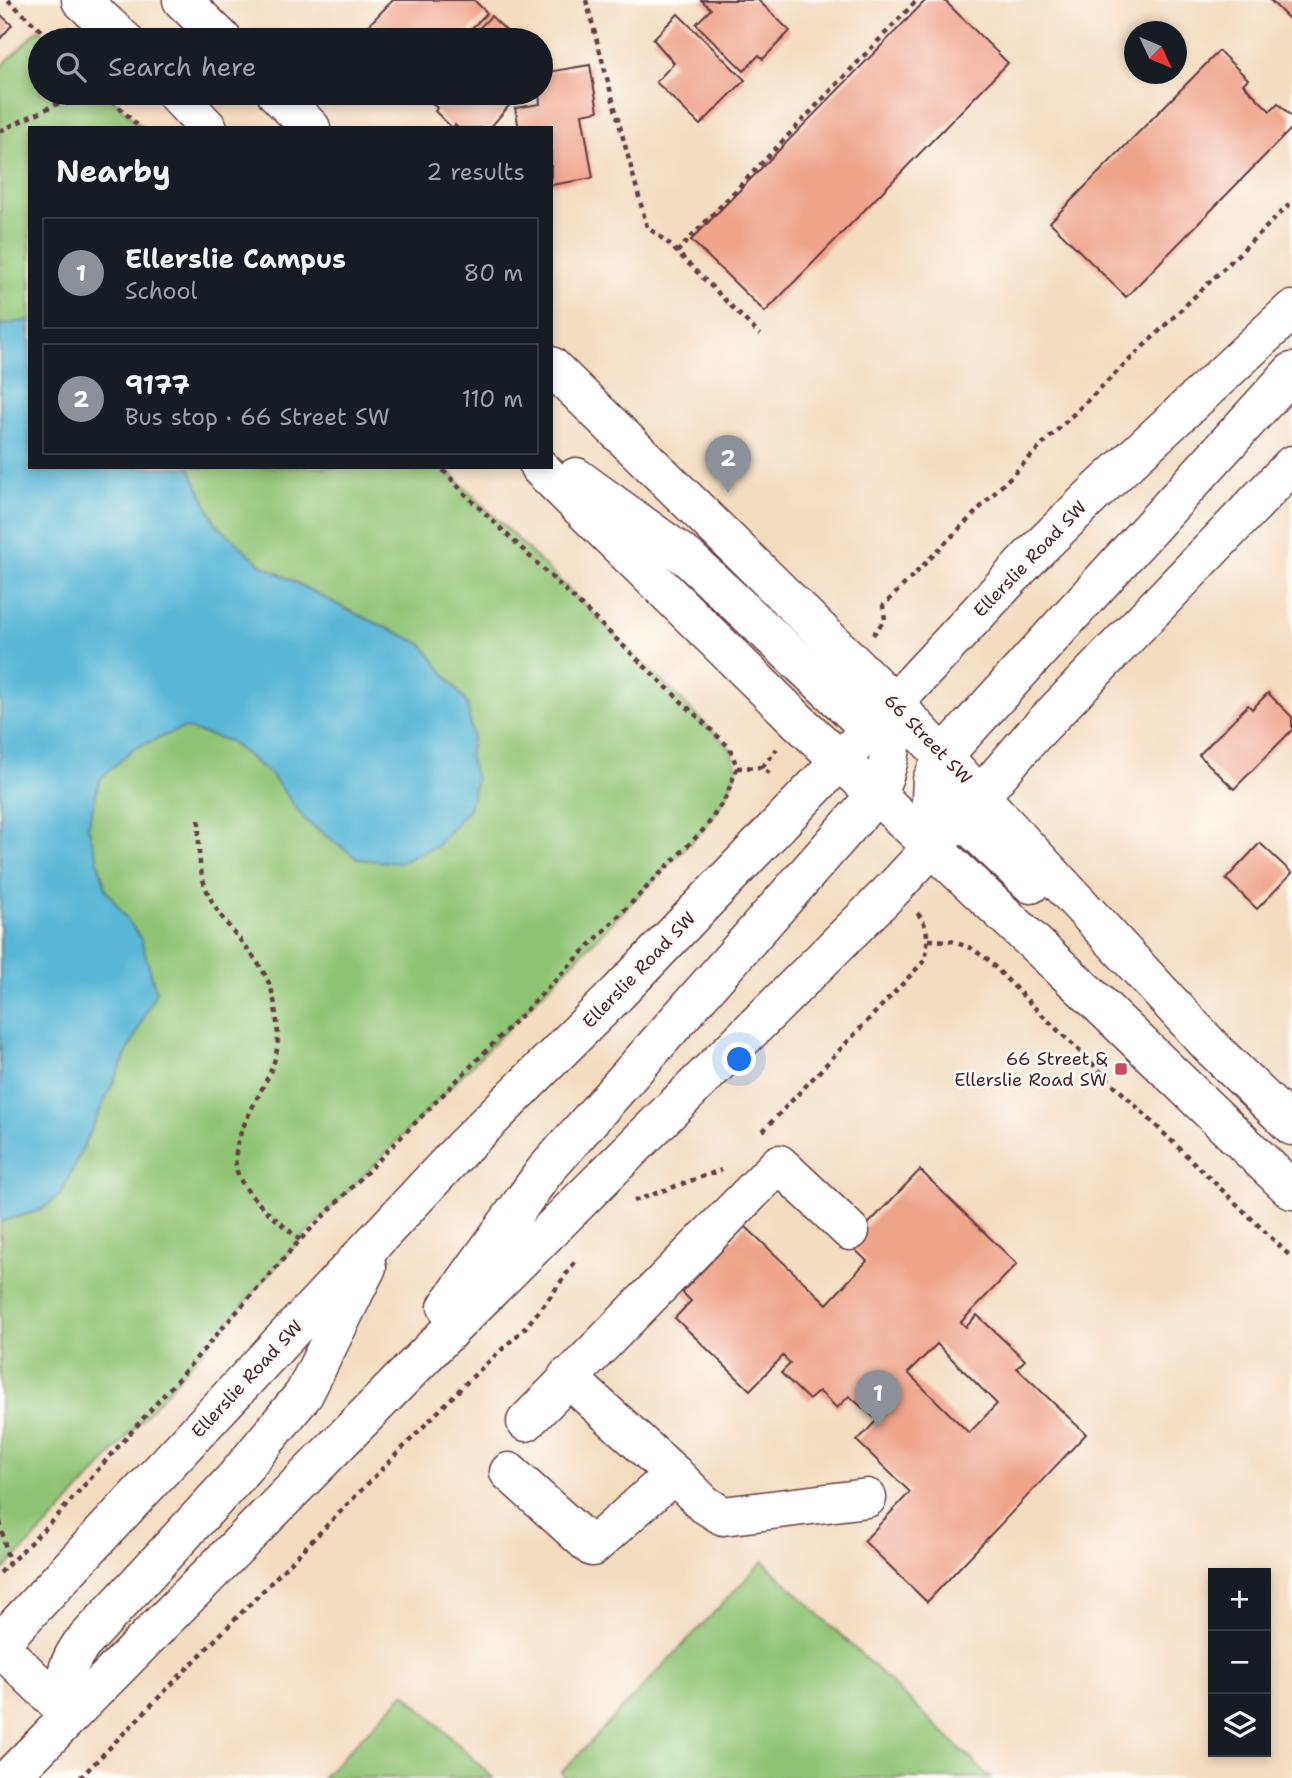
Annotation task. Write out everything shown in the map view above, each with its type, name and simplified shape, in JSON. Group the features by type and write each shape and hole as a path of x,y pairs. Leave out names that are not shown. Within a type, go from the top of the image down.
{"main road":[{"path":"81,0 111,28"},
{"path":"182,0 211,28"},
{"path":"186,105 206,126"},
{"path":"288,105 309,126"},
{"name":"Ellerslie Road SW","path":"0,1645 463,1147 618,993 839,760 884,750 1068,519 1292,310"},
{"name":"66 Street SW","path":"553,368 884,750 933,846 1292,1190"},
{"path":"9,1778 377,1403 933,846 950,789 1292,372"},
{"path":"553,460 688,558 884,750 950,789 1144,992 1214,1050 1292,1126"},
{"path":"950,789 1032,736 1292,465"},
{"name":"66 Street SW","path":"541,469 839,760 884,750 950,789"},
{"path":"377,1403 544,1172 884,750"},
{"path":"526,1422 567,1377 779,1164 850,1231"},
{"path":"69,1715 65,1690 68,1664 80,1646 236,1478 304,1394 385,1231"},
{"path":"567,1377 704,1504 723,1516 867,1498"},
{"path":"509,1472 592,1547 674,1474"},
{"path":"0,1645 69,1715"}],"path":[{"path":"8,0 38,28"},
{"path":"586,0 647,227 677,252 760,335"},
{"path":"677,252 917,0"},
{"path":"0,131 55,105"},
{"path":"117,105 138,126"},
{"path":"885,620 883,606 1047,440 1292,202"},
{"path":"0,1573 59,1514 300,1240 706,827 726,797 737,768 730,748 441,469"},
{"path":"737,768 762,767"},
{"path":"199,820 198,860 208,894 255,957 270,982 279,1041 274,1063 237,1144 234,1161 239,1178 258,1202 300,1240"},
{"path":"754,1140 925,960 929,940 922,918"},
{"path":"929,940 951,941 971,948 988,959 1292,1258"},
{"path":"626,1208 636,1200 728,1167"},
{"path":"80,1778 469,1380 525,1328 551,1297 581,1253"},
{"path":"0,1522 9,1564"}],"green space":[{"path":"28,40 28,105 119,105 141,126 28,126 28,469 446,469 730,748 737,768 726,797 706,827 300,1240 59,1514 0,1573 0,68"},
{"path":"763,1561 991,1778 566,1778 561,1773"},
{"path":"405,1693 493,1778 322,1778"}],"water":[{"path":"28,320 28,469 190,469 216,524 262,565 350,611 422,644 467,703 472,736 469,756 476,780 469,808 437,846 399,863 358,859 306,821 272,776 229,741 184,728 134,748 100,779 88,826 106,889 141,939 156,991 61,1194 41,1210 0,1222 0,325"}],"building":[{"path":"393,0 474,0 487,13 472,28 366,28"},
{"path":"701,0 758,0 790,31 763,59 759,55 744,71 696,24 711,9"},
{"path":"926,0 944,0 1008,63 765,312 691,240"},
{"path":"1270,0 1292,0 1292,22"},
{"path":"0,14 12,25 0,39"},
{"path":"678,14 745,80 700,125 656,82 674,63 653,39"},
{"path":"491,16 504,28 480,28"},
{"path":"1219,51 1248,79 1243,84 1270,111 1278,103 1292,117 1292,128 1126,297 1050,222"},
{"path":"590,65 598,111 582,114 593,178 553,185 553,126 519,126 515,108 553,105 553,71"},
{"path":"434,105 510,105 492,126 450,126 435,111 437,108"},
{"path":"1268,693 1292,717 1292,730 1234,789 1199,755 1248,705 1252,709"},
{"path":"1260,843 1292,873 1257,909 1226,879"},
{"path":"920,1170 1017,1264 961,1322 966,1327 977,1315 1025,1360 1017,1368 1086,1434 927,1602 864,1541 910,1492 857,1441 877,1420 849,1396 837,1408 819,1391 809,1400 781,1373 790,1364 783,1356 750,1390 675,1318 691,1301 682,1292 745,1226 827,1304 867,1261 849,1244","holes":["937,1344 997,1404 969,1433 908,1373"]}],"place":[{"name":"9177","path":"728,493"},
{"name":"66 Street & Ellerslie Road SW","path":"1121,1069"},
{"name":"Ellerslie Campus","path":"878,1428"}]}
